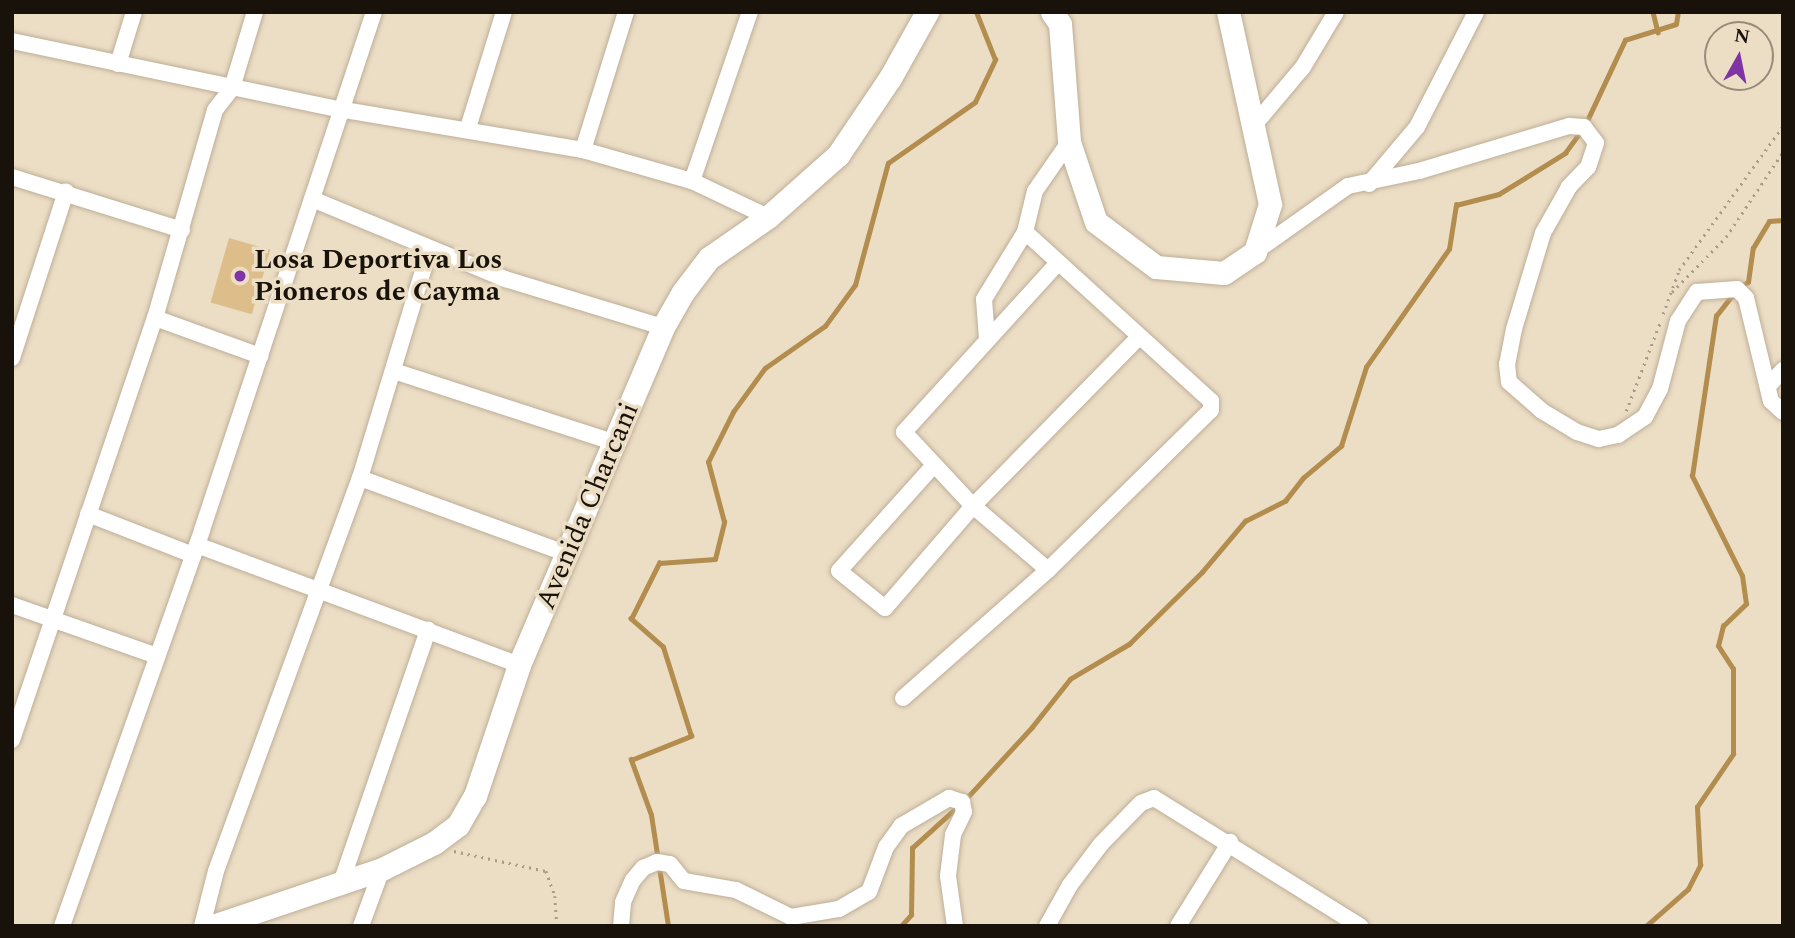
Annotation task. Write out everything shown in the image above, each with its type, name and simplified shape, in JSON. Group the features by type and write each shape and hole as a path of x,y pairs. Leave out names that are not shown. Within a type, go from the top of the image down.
{"main road":[{"name":"Avenida Charcani","path":"213,926 382,870 434,843 458,825 475,796 519,665 616,443 663,327 709,258 768,218 838,156 890,78 927,12"},
{"path":"1052,12 1060,24 1069,142 1096,222 1156,267 1224,273 1255,253 1270,204 1255,124 1228,12"}],"street":[{"path":"118,64 134,12"},
{"path":"12,740 155,318 215,110 232,88 255,12"},
{"path":"62,926 195,550 312,199 338,109 374,12"},
{"path":"468,128 504,12"},
{"path":"583,150 626,12"},
{"path":"692,181 750,12"},
{"path":"1255,124 1303,67 1336,12"},
{"path":"1369,184 1417,127 1476,12"},
{"path":"12,41 338,109 468,128 583,150 692,181 768,218"},
{"path":"1255,253 1342,190 1569,126 1584,127 1595,143 1588,167 1569,187 1544,233 1507,365 1509,382 1542,411 1577,432 1599,439 1618,435 1644,417 1660,389 1678,321 1697,292 1737,289 1746,298 1771,401 1783,412"},
{"path":"987,339 985,299 1025,232 1035,191 1069,142"},
{"path":"12,177 182,230"},
{"path":"12,358 66,192"},
{"path":"312,199 505,279 663,327"},
{"path":"903,698 1048,570 1211,410 1211,401 1056,265 1025,232"},
{"path":"202,926 216,871 321,592 360,478 430,248"},
{"path":"1048,570 973,506 906,436 905,427 1056,265"},
{"path":"155,318 261,356"},
{"path":"934,465 839,571 885,608 973,506 1139,337"},
{"path":"1769,385 1783,370"},
{"path":"394,371 616,443"},
{"path":"360,478 568,554"},
{"path":"88,514 321,592 519,665"},
{"path":"12,605 157,656"},
{"path":"341,883 428,630"},
{"path":"621,926 623,902 633,880 643,868 657,862 670,864 684,881 736,890 791,917 839,909 869,892 886,847 901,826 949,798 962,802 964,812 953,835 948,876 955,926"},
{"path":"1047,926 1070,885 1101,844 1147,798 1154,798 1230,842 1360,926"},
{"path":"1178,926 1230,842"},
{"path":"361,926 382,870"},
{"path":"1324,926 1335,912"}],"path":[{"path":"1618,435 1679,270 1783,126"},
{"path":"1670,295 1726,237 1783,152"},
{"path":"434,843 478,859 546,871 555,896 557,926"}],"shaded area":[{"name":"Losa Deportiva Los Pioneros de Cayma","path":"229,238 270,250 252,314 211,302"}],"waterway":[{"path":"668,926 651,815 631,760 691,736 663,647 631,619 659,563 715,559 724,522 708,462 733,412 765,368 825,326 855,285 888,163 975,102 995,60 976,12"},
{"path":"1653,12 1658,32"},
{"path":"1585,125 1625,40 1676,24 1678,12"},
{"path":"964,801 1032,727 1070,679 1129,644 1202,572 1245,521 1285,501 1303,478 1341,446 1366,367 1449,249 1456,205 1499,194 1565,153 1580,132"},
{"path":"1739,287 1748,282 1753,248 1769,221 1783,220"},
{"path":"1646,926 1688,889 1700,865 1697,807 1733,754 1733,669 1718,646 1723,626 1746,604 1742,576 1692,476 1716,316 1733,294"},
{"path":"901,926 911,915 912,848 957,807"}],"place":[{"name":"Losa Deportiva Los Pioneros de Cayma","path":"240,276"}]}
